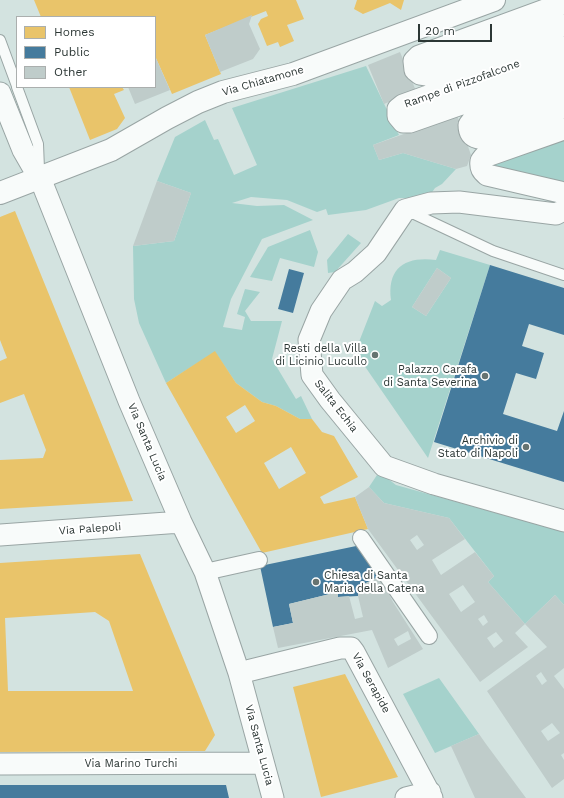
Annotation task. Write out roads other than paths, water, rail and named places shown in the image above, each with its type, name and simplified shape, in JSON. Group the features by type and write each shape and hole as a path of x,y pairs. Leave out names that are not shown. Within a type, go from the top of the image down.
{"street":[{"name":"Via Chiatamone","path":"0,193 111,150 167,118 198,102 223,92 293,74 494,0"},
{"name":"Rampe di Pizzofalcone","path":"564,3 418,56 414,61 415,70 420,74 426,74 564,25"},
{"name":"Rampe di Pizzofalcone","path":"564,47 403,105 398,109 398,116 403,122 410,122 564,68"},
{"path":"564,87 472,121 469,125 469,131 472,136 478,138 564,107"},
{"name":"Via Santa Lucia","path":"0,93 22,150 39,177 60,226 130,401 181,522 205,572 239,673 273,798"},
{"path":"564,128 484,157 480,165 482,170 487,175 564,194"},
{"path":"405,210 431,203 459,202 556,214 564,210"},
{"name":"Salita Echia","path":"405,210 376,253 355,272 342,280 321,311 309,340 312,375 330,400 384,466 434,484 564,521"},
{"name":"Via Palepoli","path":"0,535 181,522"},
{"path":"361,538 429,636"},
{"path":"205,572 259,560"},
{"name":"Via Serapide","path":"239,673 340,648 351,648 431,795"},
{"name":"Via Marino Turchi","path":"0,764 263,764"},
{"path":"406,798 431,795"}],"lane":[{"path":"0,40 16,84"},
{"path":"17,88 38,144 39,177"},
{"path":"405,210 494,251 564,275"}],"place":[{"name":"Resti della Villa di Licinio Lucullo","path":"375,355"},
{"name":"Palazzo Carafa di Santa Severina","path":"485,376"},
{"name":"Archivio di Stato di Napoli","path":"526,447"},
{"name":"Chiesa di Santa Maria della Catena","path":"316,582"}]}
